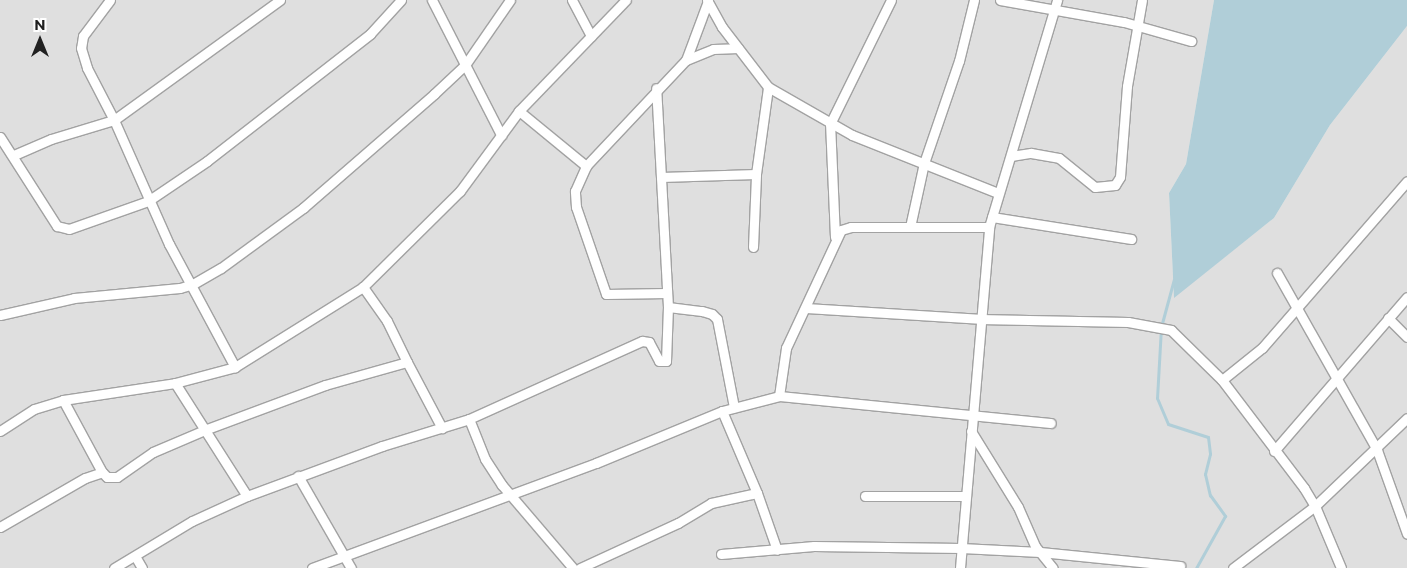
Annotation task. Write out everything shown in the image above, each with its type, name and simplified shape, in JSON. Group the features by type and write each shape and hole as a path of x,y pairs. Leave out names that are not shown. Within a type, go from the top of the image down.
{"street":[{"path":"110,0 83,36 81,48 96,90 114,120 148,201 235,367"},
{"path":"14,155 51,139 114,120 280,0"},
{"path":"0,137 14,155 57,226 63,229 148,201 261,122 370,34 401,0"},
{"path":"432,0 501,135"},
{"path":"0,315 74,298 129,294 193,284 303,208 465,64 510,0"},
{"path":"572,0 591,36"},
{"path":"0,431 34,410 63,400 175,383 235,367 363,287 460,191 519,111 626,0"},
{"path":"835,237 830,124 891,0"},
{"path":"910,227 924,163 959,61 974,0"},
{"path":"1000,0 1137,25 1191,41"},
{"path":"960,568 979,319 989,227 1057,0"},
{"path":"1011,156 1031,153 1059,158 1095,187 1115,185 1120,177 1122,128 1142,0"},
{"path":"707,1 738,48 768,87 830,124 998,193"},
{"path":"686,60 707,1"},
{"path":"667,293 612,296 606,294 601,286 576,207 575,191 586,166 656,88 686,60 714,49 738,48"},
{"path":"753,247 756,174 768,87"},
{"path":"114,568 192,521 247,496 298,476 469,419 642,341 649,342 659,361 666,361 668,307 656,88"},
{"path":"519,111 586,166"},
{"path":"661,177 756,174"},
{"path":"1222,380 1262,348 1296,307 1406,185"},
{"path":"992,217 1131,239"},
{"path":"780,396 786,348 806,308 835,237 841,230 851,227 989,227"},
{"path":"1277,273 1335,380 1377,450 1405,522 1407,534"},
{"path":"363,287 387,321 442,428"},
{"path":"1274,451 1407,297"},
{"path":"668,307 702,310 717,319 734,407"},
{"path":"806,308 979,319 1152,324 1171,330 1222,380 1315,506 1341,568"},
{"path":"1388,318 1407,338"},
{"path":"63,400 102,472 108,477 117,477 153,452 207,429 325,385 407,362"},
{"path":"175,383 207,429 247,496"},
{"path":"312,568 510,496 722,411 780,396 1051,423"},
{"path":"722,411 757,493 777,550"},
{"path":"1233,568 1315,506 1377,450 1407,418"},
{"path":"469,419 485,460 510,496 573,568"},
{"path":"970,431 1018,507 1040,552 1053,568"},
{"path":"0,527 85,478 102,472"},
{"path":"298,476 342,556 352,568"},
{"path":"580,568 678,523 711,503 757,493"},
{"path":"865,496 965,496"},
{"path":"721,554 814,546 961,548 1040,552 1180,566"},
{"path":"135,556 142,568"}],"shaded area":[{"path":"0,0 1214,0 1186,164 1169,193 1174,297 1274,218 1330,125 1407,26 1407,568 0,568"}],"water":[{"path":"1214,0 1407,0 1407,26 1330,125 1274,218 1174,298 1169,193 1186,164"}],"waterway":[{"path":"1174,279 1161,327 1157,398 1168,424 1208,437 1210,454 1205,474 1210,495 1225,516 1196,568"}]}
